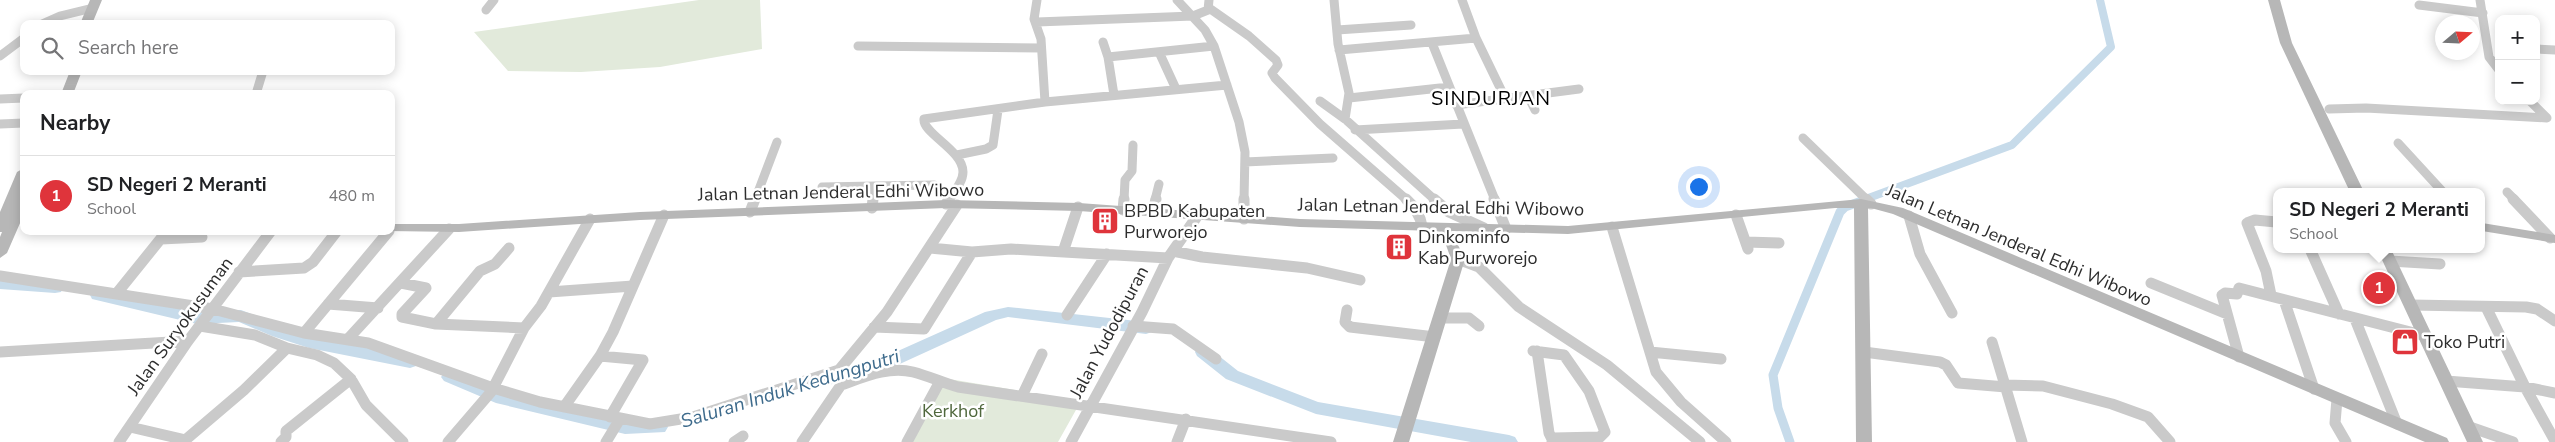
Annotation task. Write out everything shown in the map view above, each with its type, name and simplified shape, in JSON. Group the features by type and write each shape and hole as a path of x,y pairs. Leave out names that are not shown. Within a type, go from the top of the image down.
{"street":[{"path":"93,20 104,0"},
{"path":"486,10 494,0"},
{"path":"1037,0 1034,13 1041,48 1045,102"},
{"path":"1177,0 1193,16 1214,46 1239,122 1245,162 1244,219"},
{"path":"1334,0 1338,50 1346,72 1349,98 1348,112 1345,118"},
{"path":"1462,0 1476,38 1505,98"},
{"path":"2274,0 2286,43 2355,188"},
{"path":"2480,0 2489,45 2489,57 2495,65"},
{"path":"51,20 94,4 91,20"},
{"path":"1037,22 1193,16 1209,4 1276,60 1278,65 1272,73 1275,78 1320,124 1413,205 1422,219 1422,226"},
{"path":"2419,5 2482,13"},
{"path":"1337,30 1412,24"},
{"path":"1338,50 1476,38"},
{"path":"0,56 20,41"},
{"path":"1103,42 1108,57 1114,95"},
{"path":"1432,43 1506,229"},
{"path":"2489,45 2495,46"},
{"path":"858,46 1041,48"},
{"path":"1108,57 1214,46"},
{"path":"2540,49 2555,50"},
{"path":"1159,52 1176,89"},
{"path":"59,90 64,75"},
{"path":"69,90 74,75"},
{"path":"257,90 262,75"},
{"path":"802,442 856,352 930,248 952,205 963,177 963,168 957,156 926,126 923,122 924,119 1045,102 1227,85"},
{"path":"1349,98 1364,98 1449,87"},
{"path":"1456,104 1579,89"},
{"path":"1528,96 1535,110"},
{"path":"0,99 20,98"},
{"path":"1320,101 1345,118 1355,130 1449,212 1484,228"},
{"path":"2534,105 2546,118 2555,124"},
{"path":"2329,109 2366,108 2546,118"},
{"path":"957,156 986,149 993,145 998,110"},
{"path":"0,124 20,123"},
{"path":"1355,130 1463,124"},
{"path":"1802,138 1860,202 1864,442"},
{"path":"750,212 777,142"},
{"path":"2398,143 2439,188"},
{"path":"1123,210 1125,180 1132,171 1132,145"},
{"path":"1245,162 1334,158"},
{"path":"1153,211 1159,184"},
{"path":"0,253 20,185"},
{"path":"822,187 934,185"},
{"path":"872,208 875,186"},
{"path":"2507,192 2553,239"},
{"name":"Jalan Letnan Jenderal Edhi Wibowo","path":"395,229 449,229 664,215 952,205 1078,207 1244,219 1568,230 1860,202 1910,216 2441,442"},
{"path":"0,228 20,203"},
{"path":"1063,252 1078,207"},
{"path":"564,406 600,356 664,215"},
{"name":"Jalan Yudodipuran","path":"1071,442 1126,338 1142,312 1170,255 1198,215"},
{"path":"1736,215 1747,246 1779,243"},
{"path":"1910,216 1912,230 1923,257 1952,313"},
{"path":"448,442 489,394 524,328 549,292 590,219"},
{"path":"2271,295 2266,271 2247,223 2255,220 2273,222"},
{"path":"1402,440 1458,259 1453,245 1441,226"},
{"path":"1612,227 1650,352 1661,379 1681,402 1726,442"},
{"path":"2485,228 2553,239"},
{"path":"348,340 449,229"},
{"path":"117,293 164,235 202,237"},
{"name":"Jalan Suryokusuman","path":"118,442 188,341 268,235"},
{"path":"240,272 304,268 313,262 334,235"},
{"path":"304,334 386,235"},
{"path":"436,324 480,271 495,264 509,248"},
{"path":"930,248 972,252 1011,249 1202,257 1308,268 1360,280"},
{"path":"874,327 924,329 972,252"},
{"path":"2312,253 2339,314"},
{"path":"1067,315 1106,254"},
{"path":"2387,255 2440,264"},
{"path":"2387,255 2475,442"},
{"path":"1458,259 1479,267 1519,307 1607,365 1700,442"},
{"path":"0,276 117,293 181,306 287,348 318,354 334,363 351,379 366,405 384,422 399,441"},
{"path":"400,283 424,286 426,288 402,314 402,317 436,324 524,328"},
{"path":"2151,283 2227,314"},
{"path":"549,292 633,286"},
{"path":"2239,357 2222,293 2236,294 2239,288 2426,336"},
{"path":"2284,300 2314,389"},
{"path":"328,304 378,308"},
{"path":"2411,305 2532,308 2541,311 2554,323"},
{"path":"2486,307 2525,387 2555,441"},
{"path":"1347,310 1345,322 1350,327 1435,337"},
{"path":"206,317 246,316 304,334 368,343 489,394 564,406 615,422 650,424 693,417 745,399 840,377 895,369 911,371 940,383 1332,442"},
{"path":"1441,318 1470,318 1479,326"},
{"path":"2355,319 2397,424"},
{"path":"1133,326 1173,329 1216,359"},
{"path":"0,352 188,341"},
{"path":"1992,342 2022,442"},
{"path":"130,427 185,441 244,390 287,348"},
{"path":"1535,351 1564,355 1592,396 1602,417 1605,432 1600,436 1552,440 1549,433 1535,351"},
{"path":"1650,352 1722,359"},
{"path":"1864,352 1940,362 1946,365 1958,382 2006,386 2043,386 2112,404 2148,417 2170,442"},
{"path":"1022,396 1042,354"},
{"path":"600,356 643,360 606,442"},
{"path":"281,442 286,437 286,431 351,379"},
{"path":"2446,381 2525,387 2555,393"},
{"path":"907,442 940,383"},
{"path":"2337,399 2336,424 2346,442"},
{"path":"1177,442 1186,419"},
{"path":"2466,426 2512,442"}],"green space":[{"path":"699,0 760,0 762,49 660,67 581,72 508,71 474,32"},
{"name":"Kerkhof","path":"937,377 1081,401 1058,442 902,442"}],"waterway":[{"path":"1863,200 2012,145 2111,47 2100,0"},
{"path":"1790,442 1778,408 1773,375 1840,212 1845,207 1867,199"},
{"name":"Saluran Induk Kedungputri","path":"0,284 55,288"},
{"name":"Saluran Induk Kedungputri","path":"98,295 197,318 241,316 278,332 309,342 410,362"},
{"name":"Saluran Induk Kedungputri","path":"814,383 885,364 991,316 1008,312 1146,328"},
{"name":"Saluran Induk Kedungputri","path":"1203,352 1232,375 1316,408 1509,442"},
{"name":"Saluran Induk Kedungputri","path":"450,377 496,397 625,427 659,427"}],"place":[{"name":"BPBD Kabupaten Purworejo","path":"1105,221"},
{"name":"Dinkominfo Kab Purworejo","path":"1399,247"},
{"name":"SD Negeri 2 Meranti","path":"2379,288"},
{"name":"Toko Putri","path":"2405,342"}],"district":[{"name":"SINDURJAN","path":"1491,98"}]}
